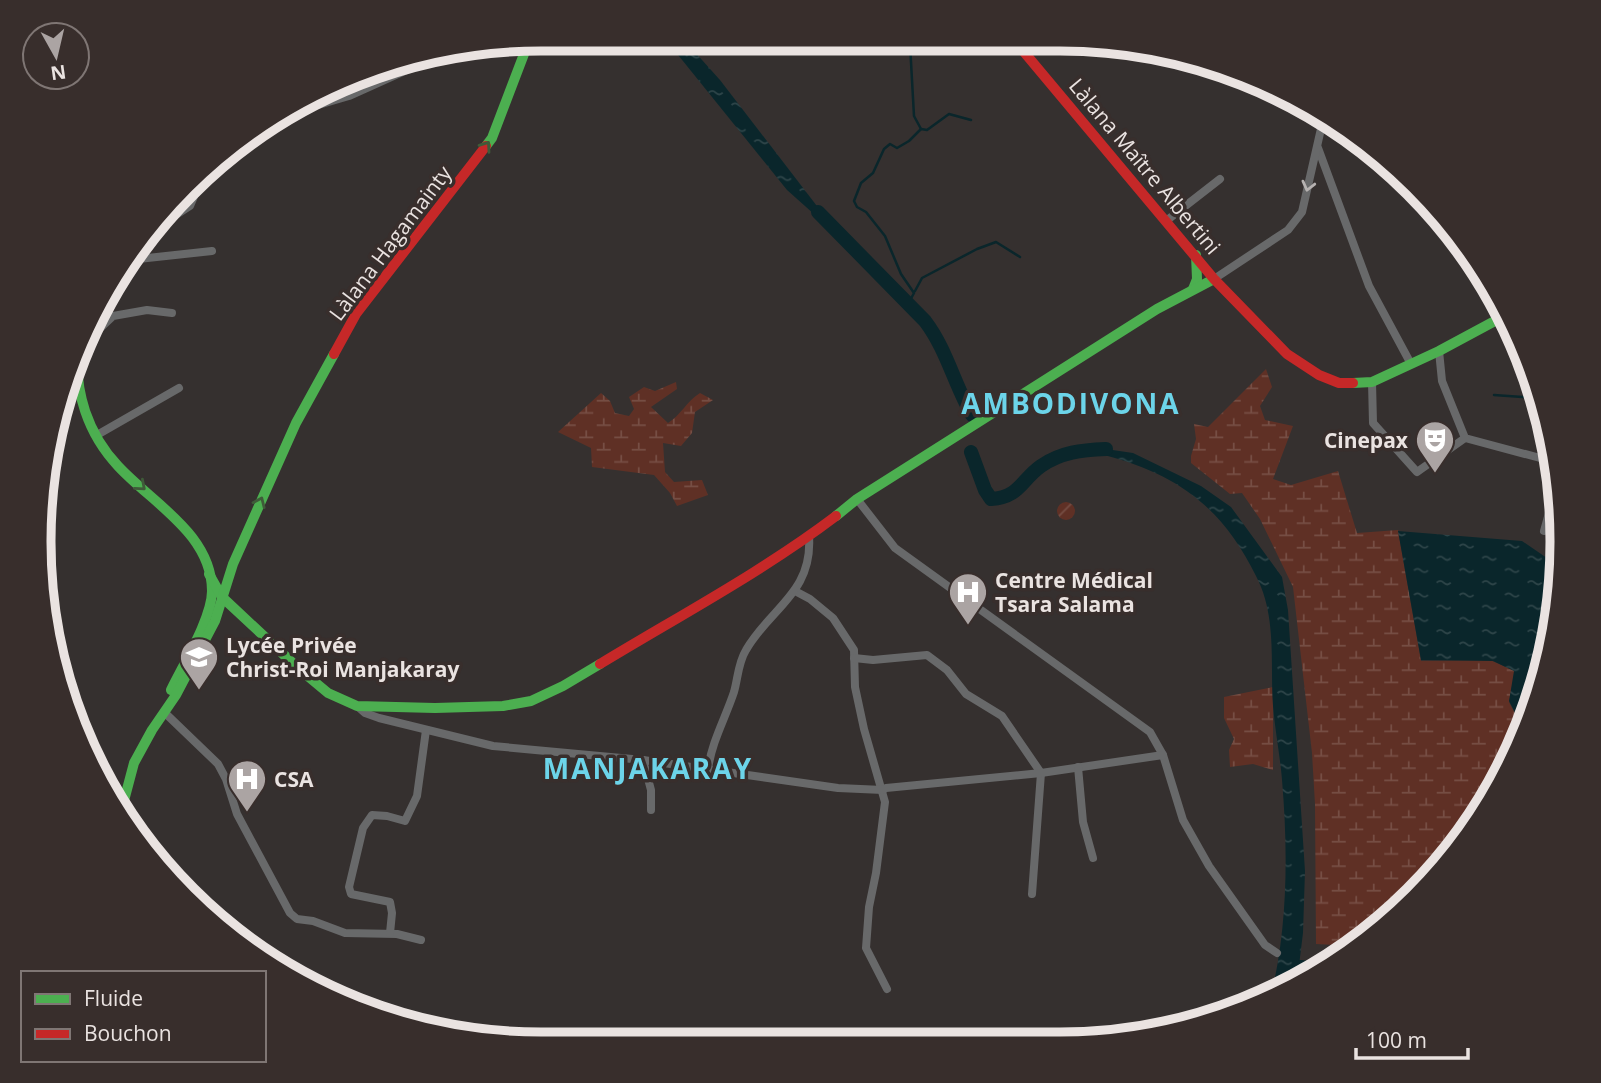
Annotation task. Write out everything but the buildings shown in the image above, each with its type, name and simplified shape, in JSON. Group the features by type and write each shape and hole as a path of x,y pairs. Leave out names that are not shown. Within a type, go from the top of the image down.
{"main road":[{"name":"Làlana Maître Albertini","path":"1023,51 1214,279 1287,354 1301,365 1339,383 1372,382"},
{"name":"Làlana Hagamainty","path":"221,601 233,564 296,423 356,314 492,138 525,52"},
{"path":"1194,289 1197,279 1196,255"},
{"path":"209,574 226,606 328,693 357,706 435,708 503,706 531,701 563,686 677,619 809,536 847,508 1045,385 1157,309 1214,279"},
{"path":"1372,382 1498,320"},
{"path":"77,385 83,410 114,463 176,519 200,547 209,574 213,599 212,616"},
{"path":"206,562 221,575 233,564"},
{"path":"226,582 227,600 246,621"},
{"path":"124,800 134,763 164,712 169,694 221,601"},
{"path":"212,616 228,611 246,621"}],"street":[{"path":"315,106 349,96 412,68"},
{"path":"1214,279 1288,230 1302,212 1322,127"},
{"path":"1318,148 1368,286 1411,364"},
{"path":"1166,221 1220,179"},
{"path":"175,216 190,206 196,193"},
{"path":"141,259 212,251"},
{"path":"99,329 113,316 147,310 172,313"},
{"path":"1439,351 1442,381 1465,438"},
{"path":"1372,382 1373,424 1417,472 1465,438"},
{"path":"97,435 179,388"},
{"path":"1465,438 1543,459"},
{"path":"859,501 895,548 1150,732 1163,755 1183,820 1209,866 1265,945 1277,953"},
{"path":"1544,531 1549,513"},
{"path":"708,769 711,748 734,691 745,650 795,592 810,556 809,536"},
{"path":"795,592 810,599 833,618 854,650 855,687 885,802 869,907 866,948 887,989"},
{"path":"854,658 873,660 927,654 947,670 966,694 1002,716 1041,772 1032,894"},
{"path":"357,706 365,713 379,718 493,746 643,760 838,788 883,790 1163,755"},
{"path":"164,712 218,764 226,779 237,814 290,913 297,919 313,921 345,933 390,933 421,940"},
{"path":"390,933 390,902 351,894 349,887 363,828 372,815 405,821 417,796 426,730"},
{"path":"643,760 651,790 651,810"},
{"path":"1078,767 1083,822 1093,858"}],"green space":[{"path":"1266,369 1272,387 1260,406 1265,420 1293,426 1273,479 1291,485 1338,471 1357,533 1398,530 1421,661 1490,660 1515,671 1509,702 1517,718 1500,759 1468,814 1407,889 1339,945 1316,944 1312,753 1293,587 1260,519 1242,493 1230,494 1191,463 1196,439 1194,424 1208,427"},
{"path":"676,382 677,389 651,407 668,423 700,393 713,400 695,412 692,433 681,446 663,443 665,472 674,482 702,480 708,495 677,506 670,493 654,475 592,467 591,448 558,432 601,393 610,401 615,413 629,416 634,409 629,397 644,387 655,391"},
{"path":"1066,502 1072,505 1075,511 1072,517 1066,520 1060,517 1057,511 1060,505"},
{"path":"1273,687 1273,770 1253,764 1230,767 1229,750 1234,739 1224,718 1224,697"}],"water":[{"path":"675,51 694,51 720,80 820,210 815,215 787,190"},
{"path":"1106,449 1133,453 1201,486 1231,507 1282,577 1288,610 1305,871 1303,933 1298,971 1274,983 1284,916 1285,834 1273,706 1270,623 1263,591 1243,552 1228,531 1195,497 1154,472 1104,455"},
{"path":"1398,531 1522,541 1549,560 1541,637 1534,669 1517,717 1509,701 1514,671 1493,661 1421,660"}],"waterway":[{"path":"910,51 914,116 921,129"},
{"path":"908,304 914,293 901,274 885,236 854,201 861,183 873,173 884,149 890,144 897,148 921,129 927,130 949,114 971,120"},
{"path":"818,212 925,321 933,332 972,415"},
{"path":"915,291 922,278 996,242 1020,257"},
{"path":"1494,395 1528,397"},
{"path":"971,452 991,499 1008,495 1034,471 1056,458 1080,451 1106,449"},
{"path":"1301,964 1308,965"}],"traffic: fast":[{"path":"486,146 492,138 525,52"},
{"path":"1193,289 1197,279 1196,255"},
{"path":"836,516 857,499 1157,309 1214,279"},
{"path":"1353,383 1372,382 1498,320"},
{"path":"124,800 134,763 176,695 215,621 233,564 296,423 334,354"},
{"path":"78,381 85,412 108,454 191,536 209,571 211,602 196,641 171,690"},
{"path":"209,574 222,597 298,668 328,693 357,706 503,706 531,701 600,664"}],"traffic: jam":[{"path":"1023,51 1214,279 1287,354 1319,375 1339,383 1353,383"},
{"path":"334,354 356,314 486,146"},
{"path":"600,664 750,575 836,516"}],"place":[{"name":"Cinepax","path":"1435,474"},
{"name":"Centre Médical Tsara Salama","path":"968,626"},
{"name":"Lycée Privée Christ-Roi Manjakaray","path":"199,691"},
{"name":"CSA","path":"247,813"}],"district":[{"name":"AMBODIVONA","path":"1071,403"},
{"name":"MANJAKARAY","path":"648,768"}]}
